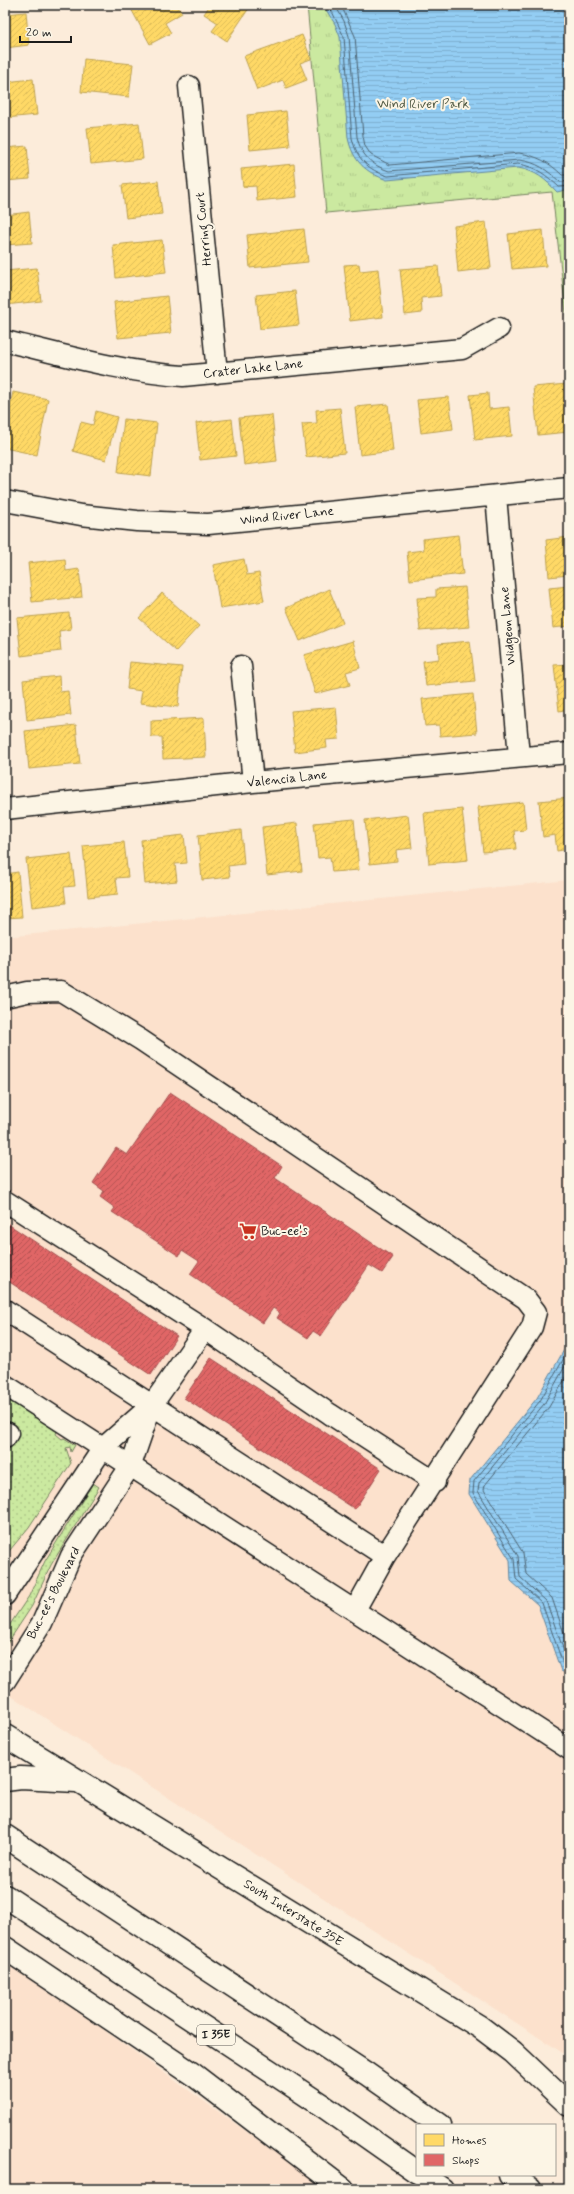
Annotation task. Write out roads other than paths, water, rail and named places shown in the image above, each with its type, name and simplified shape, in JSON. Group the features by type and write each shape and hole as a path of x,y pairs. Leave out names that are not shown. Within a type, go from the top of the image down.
{"main road":[{"name":"South Interstate 35E","path":"5,1736 480,2027 513,2052 569,2105"},
{"path":"5,1780 21,1778 80,1781"},
{"path":"5,1836 367,2074 439,2124"},
{"name":"I 35E","path":"9,1899 323,2106 416,2171"},
{"path":"5,1948 194,2075 343,2189"},
{"path":"423,2176 442,2189"},
{"path":"511,2176 530,2189"}],"street":[{"name":"Herring Court","path":"189,86 217,373"},
{"name":"Crater Lake Lane","path":"5,340 113,367 150,374 183,376 462,348 499,328"},
{"name":"Wind River Lane","path":"5,501 88,516 137,521 208,524 569,488"},
{"name":"Widgeon Lane","path":"496,496 519,756"},
{"path":"241,666 253,782"},
{"name":"Valencia Lane","path":"5,809 253,782 519,756 569,753"},
{"path":"5,996 26,992 61,991 141,1040 526,1299 536,1312 532,1327 435,1482 386,1556 355,1610"},
{"path":"5,1201 205,1329 337,1419 435,1482"},
{"path":"5,1310 386,1556"},
{"path":"5,1595 103,1448 152,1405 205,1329"},
{"path":"5,1385 131,1465 569,1750"},
{"name":"Buc-ee's Boulevard","path":"5,1681 42,1623 71,1556 131,1465 152,1405"},
{"path":"5,1432 8,1433 5,1438"}],"water":[{"name":"Wind River Park","path":"323,5 569,5 569,189 557,192 540,176 530,171 518,168 387,180 366,169 361,165 350,146 348,138 340,37 335,24"},
{"path":"569,1341 569,1675 561,1671 538,1605 511,1581 510,1560 469,1494 470,1480 537,1398"}],"place":[{"name":"Buc-ee's","path":"248,1231"}]}
